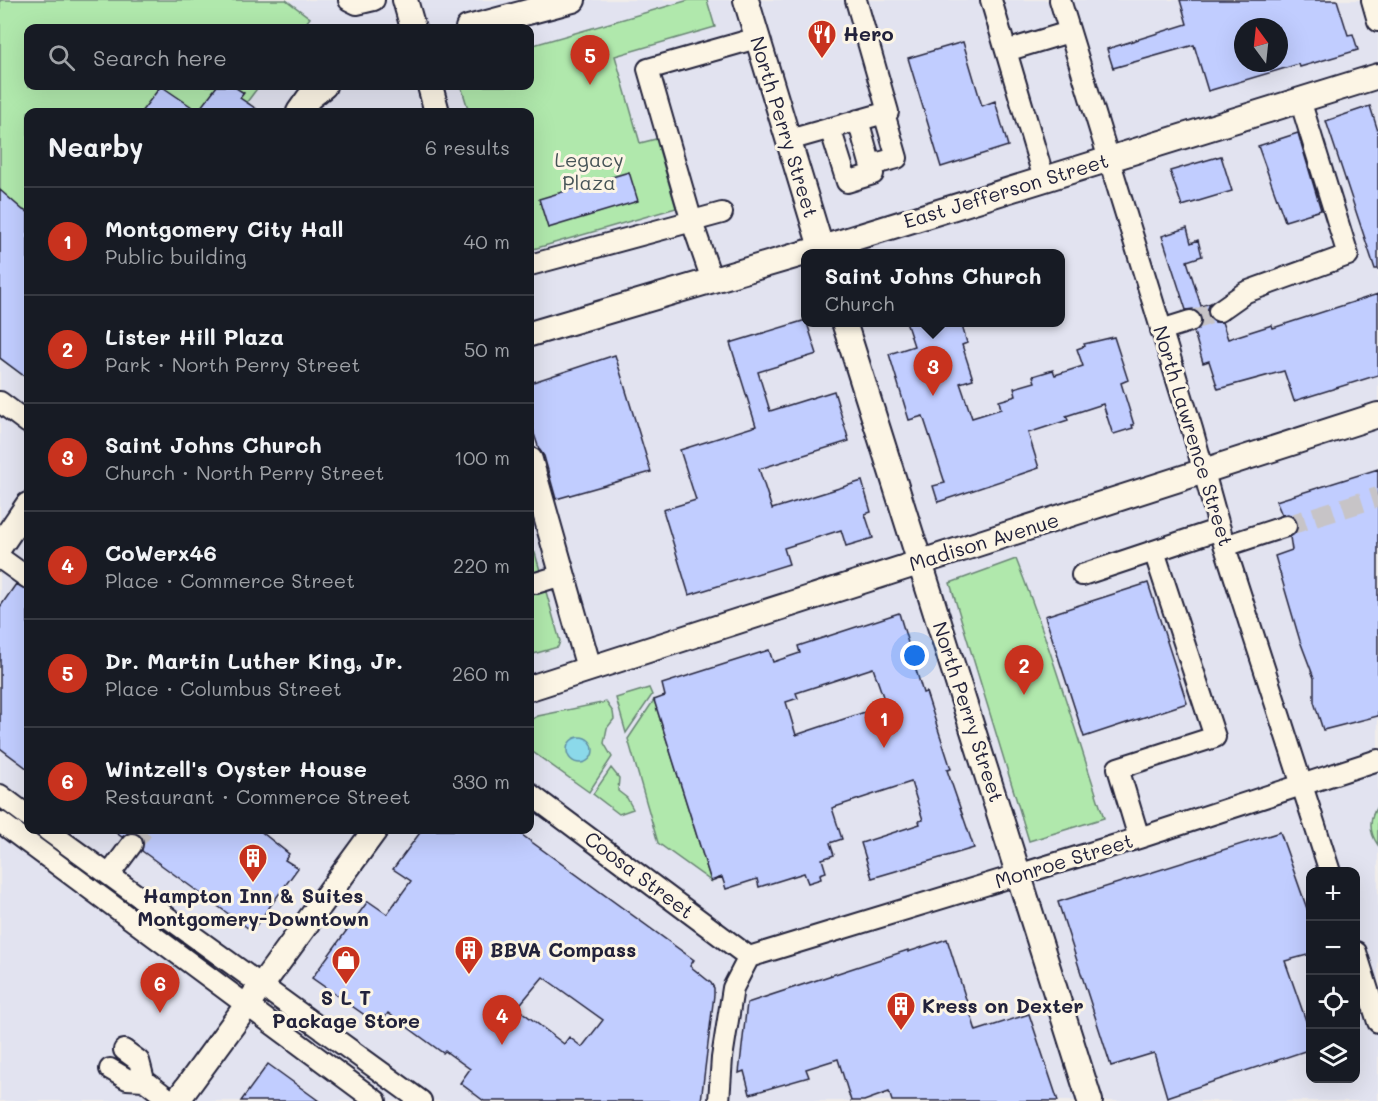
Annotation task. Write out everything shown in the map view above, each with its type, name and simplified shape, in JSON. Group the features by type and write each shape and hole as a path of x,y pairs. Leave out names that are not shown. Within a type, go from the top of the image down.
{"main road":[{"path":"405,0 412,24"},
{"path":"483,24 573,0"},
{"name":"North Perry Street","path":"746,0 822,249"},
{"name":"East Jefferson Street","path":"829,249 1044,179 1378,76"},
{"path":"302,108 319,90"},
{"path":"430,90 436,108"},
{"name":"East Jefferson Street","path":"534,333 712,280 801,257"},
{"name":"North Perry Street","path":"846,327 1090,1101"},
{"name":"Madison Avenue","path":"534,687 1378,416"},
{"path":"534,474 589,668"},
{"path":"0,546 24,511"},
{"path":"177,1101 372,834"}],"street":[{"path":"349,0 357,4 374,0"},
{"path":"856,0 897,158 871,165"},
{"path":"991,0 1044,179"},
{"name":"North Lawrence Street","path":"1060,0 1204,471 1222,538 1328,867"},
{"path":"1372,0 1378,21"},
{"path":"1006,51 1069,32"},
{"path":"712,280 648,69 757,38"},
{"path":"1219,311 1246,292 1348,255 1300,100"},
{"path":"789,140 886,113"},
{"path":"830,128 847,182 873,174 858,120"},
{"path":"534,264 723,213"},
{"path":"1161,330 1190,321"},
{"path":"0,402 24,420"},
{"path":"1082,575 1154,551 1286,526"},
{"path":"1139,838 1118,768 1215,737 1154,551"},
{"path":"0,558 24,575"},
{"path":"534,583 562,575"},
{"name":"Monroe Street","path":"749,957 1139,838 1378,760"},
{"path":"0,795 24,813"},
{"name":"Coosa Street","path":"534,797 749,957"},
{"path":"0,822 365,1098"},
{"path":"53,834 421,1101"},
{"path":"109,875 132,844"},
{"path":"718,1101 733,988 749,957"},
{"path":"1360,965 1378,1022"},
{"path":"124,1050 139,1060 144,1080"},
{"path":"110,1069 127,1080 144,1080 171,1101"}],"shaded area":[{"path":"0,0 1378,0 1378,1101 0,1101"}],"green space":[{"path":"0,0 286,0 310,18 305,24 24,24 24,90 256,90 247,102 252,108 24,108 24,376 0,358"},
{"name":"Legacy Plaza","path":"689,0 707,0 715,27 615,56 640,143 656,139 676,208 534,249 534,108 468,108 462,90 534,90 534,45"},
{"path":"534,554 560,641 558,647 534,654"},
{"path":"1016,559 1051,655 1104,818 1029,841 950,583"},
{"path":"649,688 652,695 626,733 616,698"},
{"path":"654,700 711,881 658,843 628,739"},
{"path":"606,702 613,712 614,719 607,728 604,743 612,757 589,792 534,753 534,718"},
{"path":"611,768 619,778 618,791 627,798 633,809 619,814 593,794"},
{"path":"1378,805 1378,845 1371,825"}],"water":[{"path":"580,737 589,741 593,750 589,759 580,763 571,759 567,750 571,741"}],"building":[{"path":"1180,0 1337,0 1348,35 1353,34 1358,50 1300,67 1299,64 1288,67 1288,18 1234,18 1234,72 1272,72 1208,91 1194,45 1113,68 1107,49 1187,24"},
{"path":"963,42 982,106 995,101 1008,146 941,167 908,58"},
{"path":"158,90 167,90 194,108 144,108"},
{"path":"214,90 239,90 244,93 240,98 255,108 200,108"},
{"path":"1370,106 1378,131 1378,269 1375,269 1326,121"},
{"path":"1298,133 1321,210 1285,221 1258,146"},
{"path":"1221,156 1232,191 1182,206 1170,171"},
{"path":"629,172 638,201 548,228 539,199"},
{"path":"0,190 24,210 24,376 0,358"},
{"path":"1187,228 1191,243 1198,240 1202,256 1187,261 1201,306 1211,303 1207,311 1209,317 1215,322 1222,322 1228,339 1272,325 1273,328 1378,294 1378,375 1294,401 1284,371 1218,389 1209,361 1203,363 1194,332 1202,324 1201,317 1193,309 1186,310 1162,236"},
{"path":"801,322 801,327 808,327 817,354 758,372 770,411 834,391 849,441 759,469 772,509 862,481 871,512 865,514 873,538 846,546 841,530 784,548 789,564 689,595 663,510 696,500 680,450 756,426 730,343"},
{"path":"908,327 962,327 967,343 962,345 973,379 960,383 972,418 1001,409 999,401 1016,396 1014,388 1035,382 1033,376 1053,370 1055,375 1083,366 1077,349 1085,346 1084,344 1114,337 1128,380 1121,383 1133,428 1114,434 1103,404 1066,416 1068,420 1028,433 1039,468 938,502 933,486 945,483 923,416 909,420 889,354 914,346"},
{"path":"615,355 651,472 556,499 544,456 534,434 534,382"},
{"path":"1378,469 1378,716 1323,730 1314,702 1314,678 1300,641 1275,556 1292,550 1290,537 1298,529 1298,523 1288,514 1282,515 1276,501"},
{"path":"1148,583 1187,703 1084,737 1045,616"},
{"path":"16,584 24,588 24,766 0,748 0,607"},
{"path":"899,613 923,693 926,692 951,769 947,770 974,848 872,878 861,843 920,824 919,821 923,820 911,782 832,808 842,839 830,843 834,855 822,859 826,872 820,874 821,879 808,883 804,873 759,887 757,879 726,889 722,877 711,881 654,700 665,696 662,684 769,650 773,662 800,653 798,646","holes":["873,668 886,705 796,735 786,702 798,698 796,693"]},
{"path":"1280,832 1306,906 1306,955 1285,961 1306,1021 1306,1051 1167,1097 1154,1053 1111,1066 1058,902"},
{"path":"139,834 264,834 289,854 285,860 298,868 252,931 142,851 143,840"},
{"path":"419,834 521,834 694,960 690,966 714,988 701,1101 484,1101 460,1083 470,1069 445,1051 443,1053 388,1013 379,1025 312,978 368,901 387,914 411,881 393,869","holes":["543,977 603,1020 582,1047 569,1037 564,1044 517,1008"]},
{"path":"947,939 976,1031 1029,1014 1058,1101 892,1101 889,1092 864,1101 851,1101 838,1059 806,1069 809,1077 750,1094 744,1071 739,1073 747,1003"},
{"path":"268,1064 319,1101 241,1101"}],"tunnel":[{"path":"1190,321 1219,311"},
{"path":"1286,526 1378,497"},
{"path":"132,844 140,834"}],"place":[{"name":"Hero","path":"822,60"},
{"name":"Dr. Martin Luther King, Jr.","path":"590,85"},
{"name":"Saint Johns Church","path":"933,396"},
{"name":"Lister Hill Plaza","path":"1024,695"},
{"name":"Montgomery City Hall","path":"884,748"},
{"name":"Hampton Inn & Suites Montgomery-Downtown","path":"253,884"},
{"name":"BBVA Compass","path":"469,976"},
{"name":"S L T Package Store","path":"346,986"},
{"name":"Wintzell's Oyster House","path":"160,1013"},
{"name":"Kress on Dexter","path":"901,1032"},
{"name":"CoWerx46","path":"502,1045"}]}
